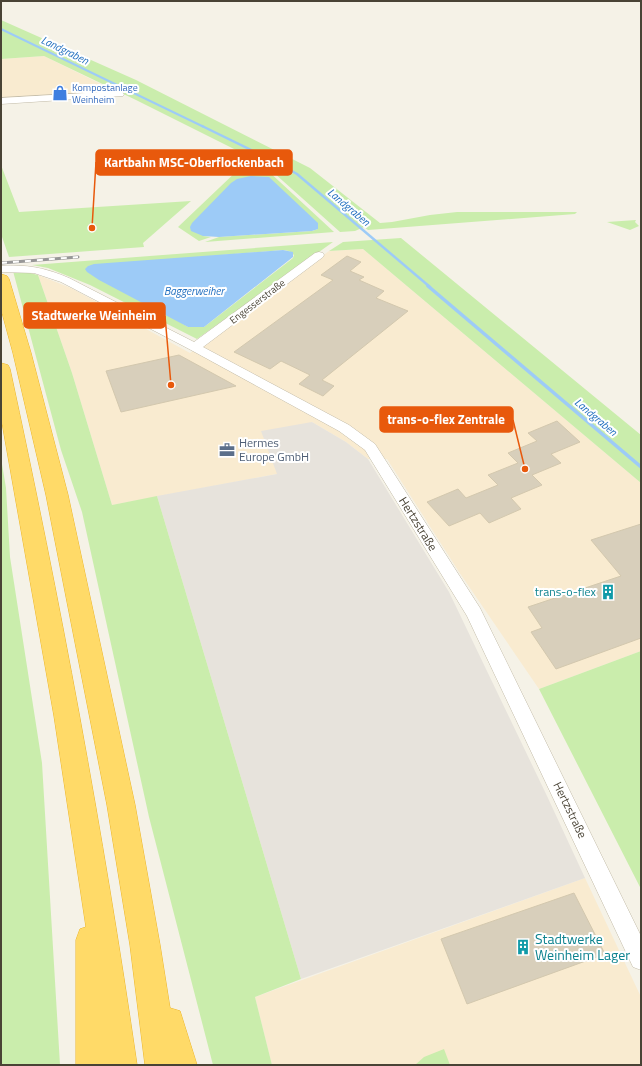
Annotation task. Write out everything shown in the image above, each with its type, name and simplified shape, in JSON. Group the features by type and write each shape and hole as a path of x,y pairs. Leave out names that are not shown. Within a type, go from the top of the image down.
{"highway":[{"path":"1,279 22,353 57,495 121,805 145,946 162,1065"},
{"path":"1,369 29,502 90,853 120,1065"},
{"path":"90,853 93,1065"},
{"path":"145,946 180,1065"}],"street":[{"path":"1,101 120,94"},
{"name":"Engesserstraße","path":"195,347 319,255"},
{"name":"Hertzstraße","path":"1,270 17,268 44,271 65,280 195,347 363,440 376,455 474,612 641,960"}],"shaded area":[{"path":"44,56 105,86 103,93 1,99 1,59"},
{"path":"363,249 641,483 641,651 539,689 459,572 387,459 368,459 346,442 312,422 277,474 112,505 72,373 38,275 71,288 190,353 329,251"},
{"path":"312,422 346,442 368,459 449,592 585,878 301,979 157,496 277,474 261,431"},
{"path":"585,878 641,997 641,1065 272,1065 255,997"}],"green space":[{"path":"1,20 136,80 310,168 380,223 457,212 577,212 575,214 368,230 364,227 355,231 340,232 264,164 44,56 1,59"},
{"path":"250,163 261,165 266,169 334,232 205,242 219,237 312,231 318,229 203,236 211,237 199,241 178,227 240,168"},
{"path":"1,165 19,212 191,201 143,243 144,247 9,257 1,234"},
{"path":"636,220 635,222 639,226 630,230 607,222"},
{"path":"401,238 641,435 641,483 363,249 329,251 343,242"},
{"path":"333,242 197,339 90,285 48,268 32,265","holes":["283,250 289,251 294,255 293,258 204,327 188,327 88,266"]},
{"path":"13,271 38,275 72,373 112,505 157,496 301,979 255,997 272,1065 213,1065 149,817 82,512 61,450"},
{"path":"1,458 6,488 10,557 42,763 60,1065 2,1065"},
{"path":"641,651 641,889 539,689"},
{"path":"444,1049 450,1065 415,1065 424,1057"}],"water":[{"path":"251,176 269,177 318,223 318,229 312,231 219,237 203,236 191,231 190,227 192,223 231,183 237,179"},
{"name":"Baggerweiher","path":"283,250 293,252 293,257 204,327 188,327 99,280 85,269 94,264"}],"building":[{"path":"347,256 361,262 350,271 364,277 359,280 384,291 376,298 408,311 322,380 334,386 323,396 299,384 310,375 281,361 270,369 234,352 333,280 321,275"},
{"path":"179,355 236,386 121,412 106,371"},
{"path":"557,421 580,442 551,454 561,463 532,475 542,485 511,498 521,509 489,523 480,513 449,526 427,502 458,489 466,498 498,485 488,475 518,463 508,453 537,441 528,433"},
{"name":"trans-o-flex","path":"641,524 641,638 556,669 531,632 542,628 528,607 621,576 591,540"},
{"name":"Stadtwerke Weinheim Lager","path":"574,893 605,954 467,1004 441,939"}],"waterway":[{"name":"Landgraben","path":"1,29 204,127"},
{"name":"Landgraben","path":"202,126 278,163 297,174 430,287"},
{"name":"Landgraben","path":"428,286 641,467"}],"railway":[{"path":"1,263 78,257"}],"place":[{"name":"Kompostanlage Weinheim","path":"60,93"},
{"name":"Kartbahn MSC-Oberflockenbach","path":"92,228"},
{"name":"Stadtwerke Weinheim","path":"171,385"},
{"name":"Hermes Europe GmbH","path":"227,450"},
{"name":"trans-o-flex Zentrale","path":"525,469"},
{"name":"trans-o-flex","path":"608,592"},
{"name":"Stadtwerke Weinheim Lager","path":"523,947"}]}
